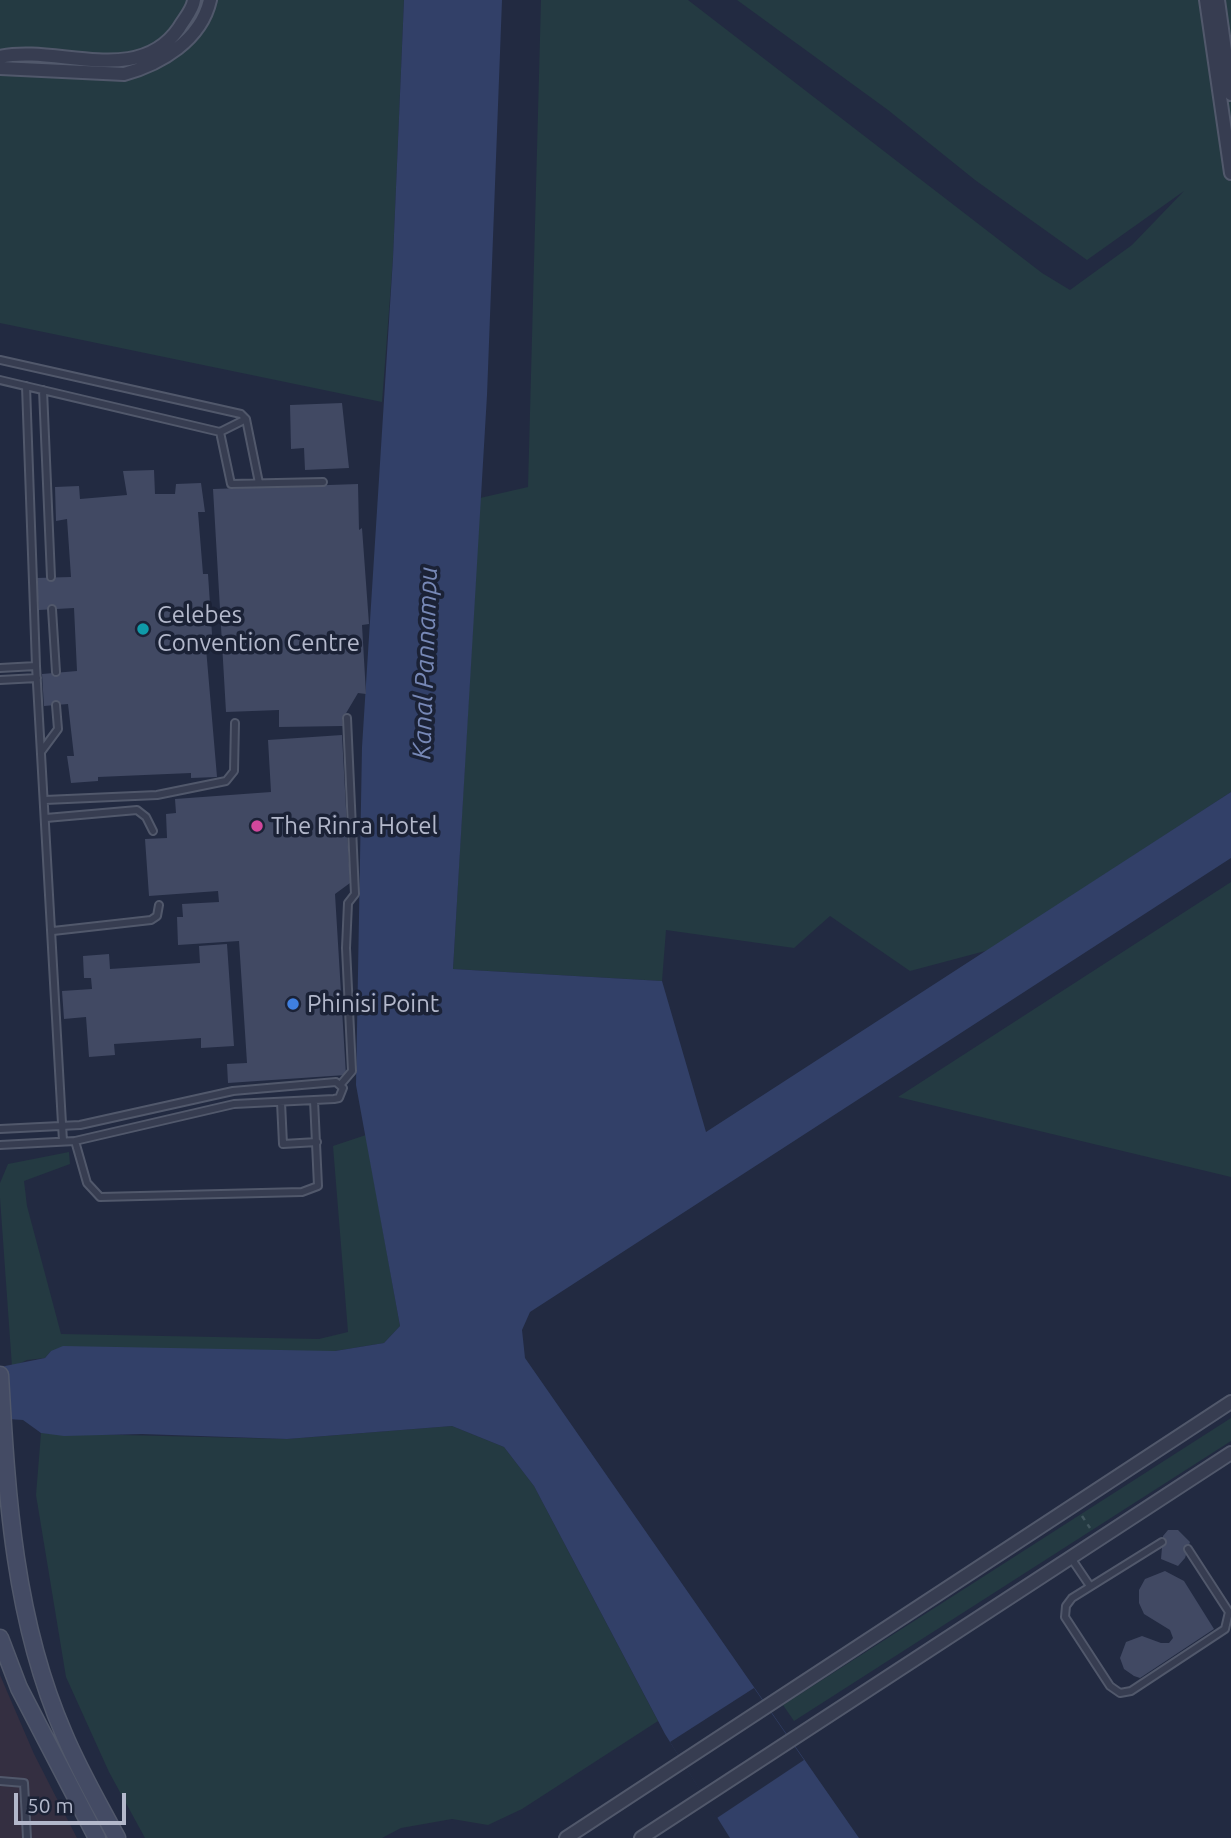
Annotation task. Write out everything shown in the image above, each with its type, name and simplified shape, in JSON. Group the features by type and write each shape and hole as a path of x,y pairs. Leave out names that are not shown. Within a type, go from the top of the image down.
{"main road":[{"path":"0,1375 9,1522 20,1591 36,1654 63,1733 117,1838"},
{"path":"0,1639 19,1688 53,1758 97,1838"}],"street":[{"path":"0,57 44,54 123,61 155,49 176,32 194,0"},
{"path":"0,68 124,74 163,60 195,29 210,0"},
{"path":"1206,0 1231,173"},
{"path":"1218,0 1231,94"},
{"path":"155,49 163,60"},
{"path":"566,1838 1231,1402"},
{"path":"641,1838 1231,1453"}],"lane":[{"path":"0,360 241,414 246,419 259,483"},
{"path":"0,380 220,432 246,419"},
{"path":"26,386 36,666 63,1141"},
{"path":"43,390 51,577"},
{"path":"220,432 230,485 323,482"},
{"path":"52,609 56,673"},
{"path":"0,668 36,666"},
{"path":"0,680 37,678"},
{"path":"41,752 58,729 56,705"},
{"path":"0,1129 63,1126 233,1091 341,1084 352,1071 346,948 348,902 355,894 347,718"},
{"path":"44,800 157,795 226,781 234,771 235,723"},
{"path":"46,818 137,810 146,817 153,831"},
{"path":"52,931 151,920 157,916 159,905"},
{"path":"0,1145 75,1141 234,1104 340,1098 343,1093 341,1084"},
{"path":"75,1141 93,1192 100,1197 130,1198 315,1189 318,1186 314,1100"},
{"path":"186,1101 188,1114"},
{"path":"281,1102 284,1144 317,1142"},
{"path":"1162,1542 1090,1586 1072,1598 1066,1606 1065,1617 1110,1686 1120,1693 1131,1691 1225,1629 1229,1621 1229,1612 1188,1549"},
{"path":"1071,1558 1090,1586"},
{"path":"0,1782 24,1783 27,1838"}],"path":[{"path":"1074,1505 1098,1540"}],"shaded area":[{"path":"0,0 404,0 393,258 382,402 0,323"},
{"path":"541,0 688,0 1042,273 1070,290 1132,245 1184,191 1087,260 975,180 888,110 737,0 1231,0 1231,792 989,950 910,971 830,916 794,948 666,930 662,981 453,969 480,498 528,487"},
{"path":"1231,882 1231,1177 898,1097"},
{"path":"366,1135 400,1326 384,1343 335,1351 51,1351 45,1358 27,1360 12,1367 0,1198 0,1183 8,1164 69,1152 70,1164 24,1181 27,1206 61,1334 319,1339 348,1332 333,1146"},
{"path":"1231,1418 1231,1441 794,1721 783,1705"},
{"path":"452,1426 504,1447 534,1486 658,1721 522,1809 488,1825 452,1819 401,1828 382,1838 145,1838 109,1772 66,1677 36,1495 41,1433 287,1439"},
{"path":"0,1675 34,1754 77,1838 0,1838"}],"water":[{"name":"Kanal Pannampu","path":"404,0 502,0 487,395 453,969 662,981 706,1132 1231,792 1231,858 530,1312 522,1330 525,1358 859,1838 730,1838 665,1734 534,1486 504,1447 452,1426 287,1439 142,1434 64,1436 41,1433 23,1420 8,1419 0,1367 45,1358 51,1351 63,1346 335,1351 384,1343 400,1326 356,1085 362,747 393,258"}],"pier":[{"path":"754,1688 804,1760 717,1818 670,1742"}],"building":[{"path":"342,403 349,468 305,470 304,448 291,449 290,405"},
{"name":"Celebes Convention Centre","path":"154,470 155,494 175,494 176,484 201,483 205,512 198,512 203,574 208,574 213,649 206,648 217,777 191,778 191,773 98,777 98,781 71,783 67,756 74,756 68,704 44,706 42,674 77,671 74,608 39,610 36,578 71,577 67,519 56,521 55,487 79,486 80,499 127,495 123,471"},
{"path":"358,484 359,530 362,528 369,624 362,625 366,694 358,693 342,720 343,726 279,727 279,710 226,712 213,489"},
{"path":"342,735 350,883 335,894 346,1075 228,1083 227,1064 247,1063 239,941 178,945 177,917 183,917 182,904 219,902 218,891 149,896 145,839 167,838 166,814 176,813 175,799 271,792 268,740"},
{"path":"227,944 234,1046 201,1048 201,1038 114,1044 115,1055 89,1057 86,1017 64,1019 62,991 92,989 91,978 84,978 83,956 109,954 110,969 200,963 199,946"},
{"path":"1168,1530 1178,1530 1190,1542 1185,1558 1178,1566 1161,1559 1163,1536"},
{"path":"1165,1571 1184,1581 1214,1629 1140,1678 1124,1669 1120,1658 1126,1642 1142,1636 1169,1643 1173,1638 1170,1630 1144,1614 1139,1603 1139,1590 1145,1579"}],"place":[{"name":"Celebes Convention Centre","path":"143,629"},
{"name":"The Rinra Hotel","path":"257,826"},
{"name":"Phinisi Point","path":"293,1004"}]}
